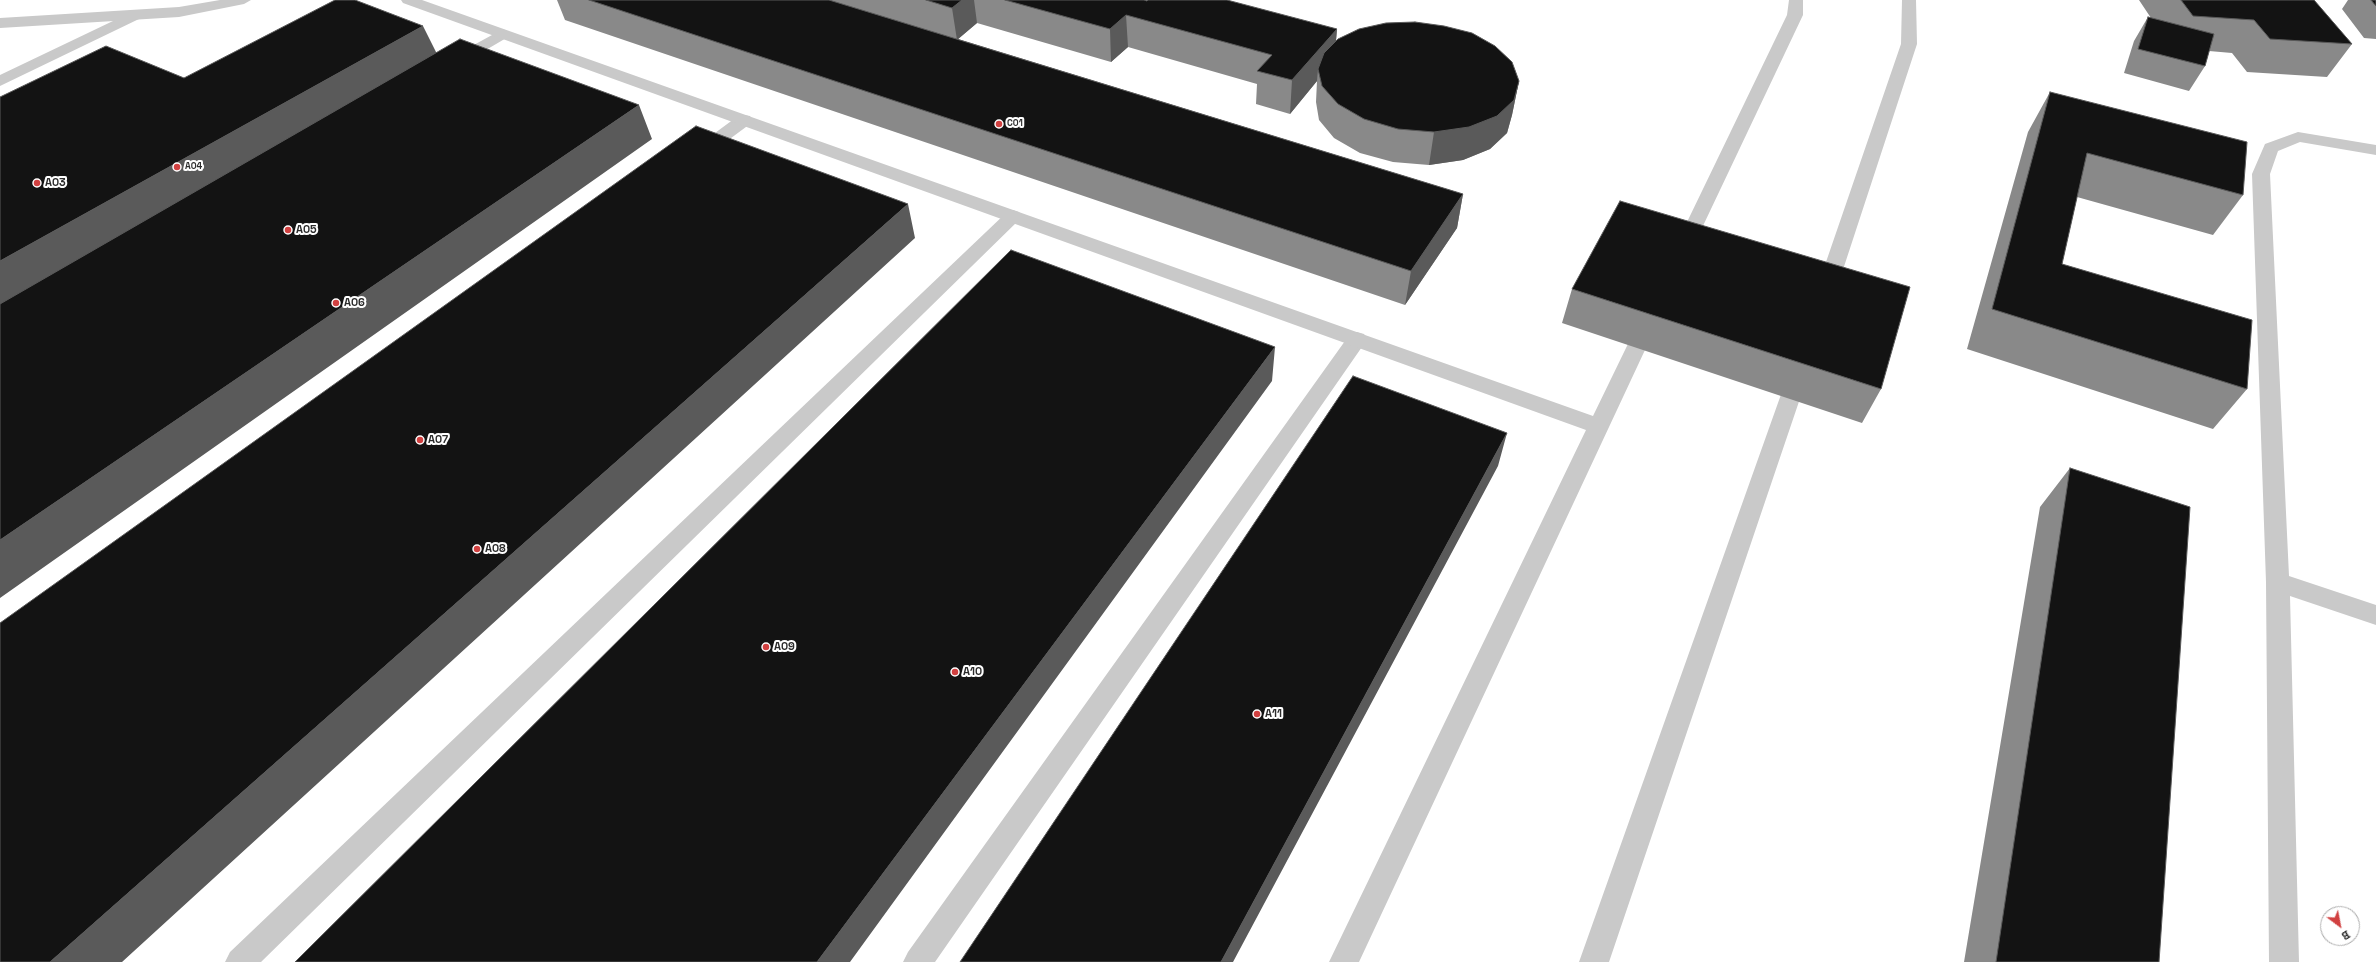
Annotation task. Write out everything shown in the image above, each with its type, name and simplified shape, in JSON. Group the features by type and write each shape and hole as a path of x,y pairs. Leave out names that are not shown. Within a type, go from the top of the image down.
{"street":[{"path":"0,23 179,12 244,0"},
{"path":"408,0 1599,426"},
{"path":"1676,264 1795,15 1796,0"},
{"path":"1819,313 1909,44 1909,0"},
{"path":"0,81 136,15"},
{"path":"441,70 503,34"},
{"path":"680,167 744,120"},
{"path":"2284,962 2278,582 2261,174 2271,148 2298,137 2376,150"},
{"path":"240,962 1012,216"},
{"path":"1344,962 1659,299"},
{"path":"918,962 1357,339"},
{"path":"1594,962 1806,351"},
{"path":"2278,582 2376,616"}],"building":[{"path":"335,0 355,0 423,26 0,261 0,97 106,46 184,78"},
{"path":"589,0 829,0 1463,194 1411,271"},
{"path":"926,0 962,0 952,8"},
{"path":"1005,0 1227,0 1337,29 1292,80 1257,71 1272,55 1126,15 1110,29"},
{"path":"2181,0 2314,0 2352,44 2270,39 2254,20 2193,16"},
{"path":"2371,0 2376,0 2376,6"},
{"path":"2148,17 2214,34 2205,66 2138,49"},
{"path":"1415,22 1444,26 1472,33 1495,46 1512,62 1519,81 1514,100 1497,116 1469,127 1434,132 1398,129 1364,119 1338,104 1322,86 1318,69 1324,53 1338,39 1359,29 1386,23"},
{"path":"460,39 639,105 0,540 0,304"},
{"path":"2050,92 2247,142 2243,195 2087,153 2062,264 2252,320 2247,389 1992,309"},
{"path":"696,126 908,204 50,962 0,962 0,623"},
{"path":"1620,201 1910,287 1881,389 1572,289"},
{"path":"1011,250 1275,347 817,962 295,962"},
{"name":"A11","path":"1353,376 1507,433 1221,962 960,962"},
{"path":"2070,468 2190,507 2159,962 1996,962"}],"place":[{"name":"C01","path":"999,124"},
{"name":"A04","path":"177,167"},
{"name":"A03","path":"37,183"},
{"name":"A05","path":"288,230"},
{"name":"A06","path":"336,303"},
{"name":"A07","path":"420,440"},
{"name":"A08","path":"477,549"},
{"name":"A09","path":"766,647"},
{"name":"A10","path":"955,672"},
{"name":"A11","path":"1257,714"}]}
